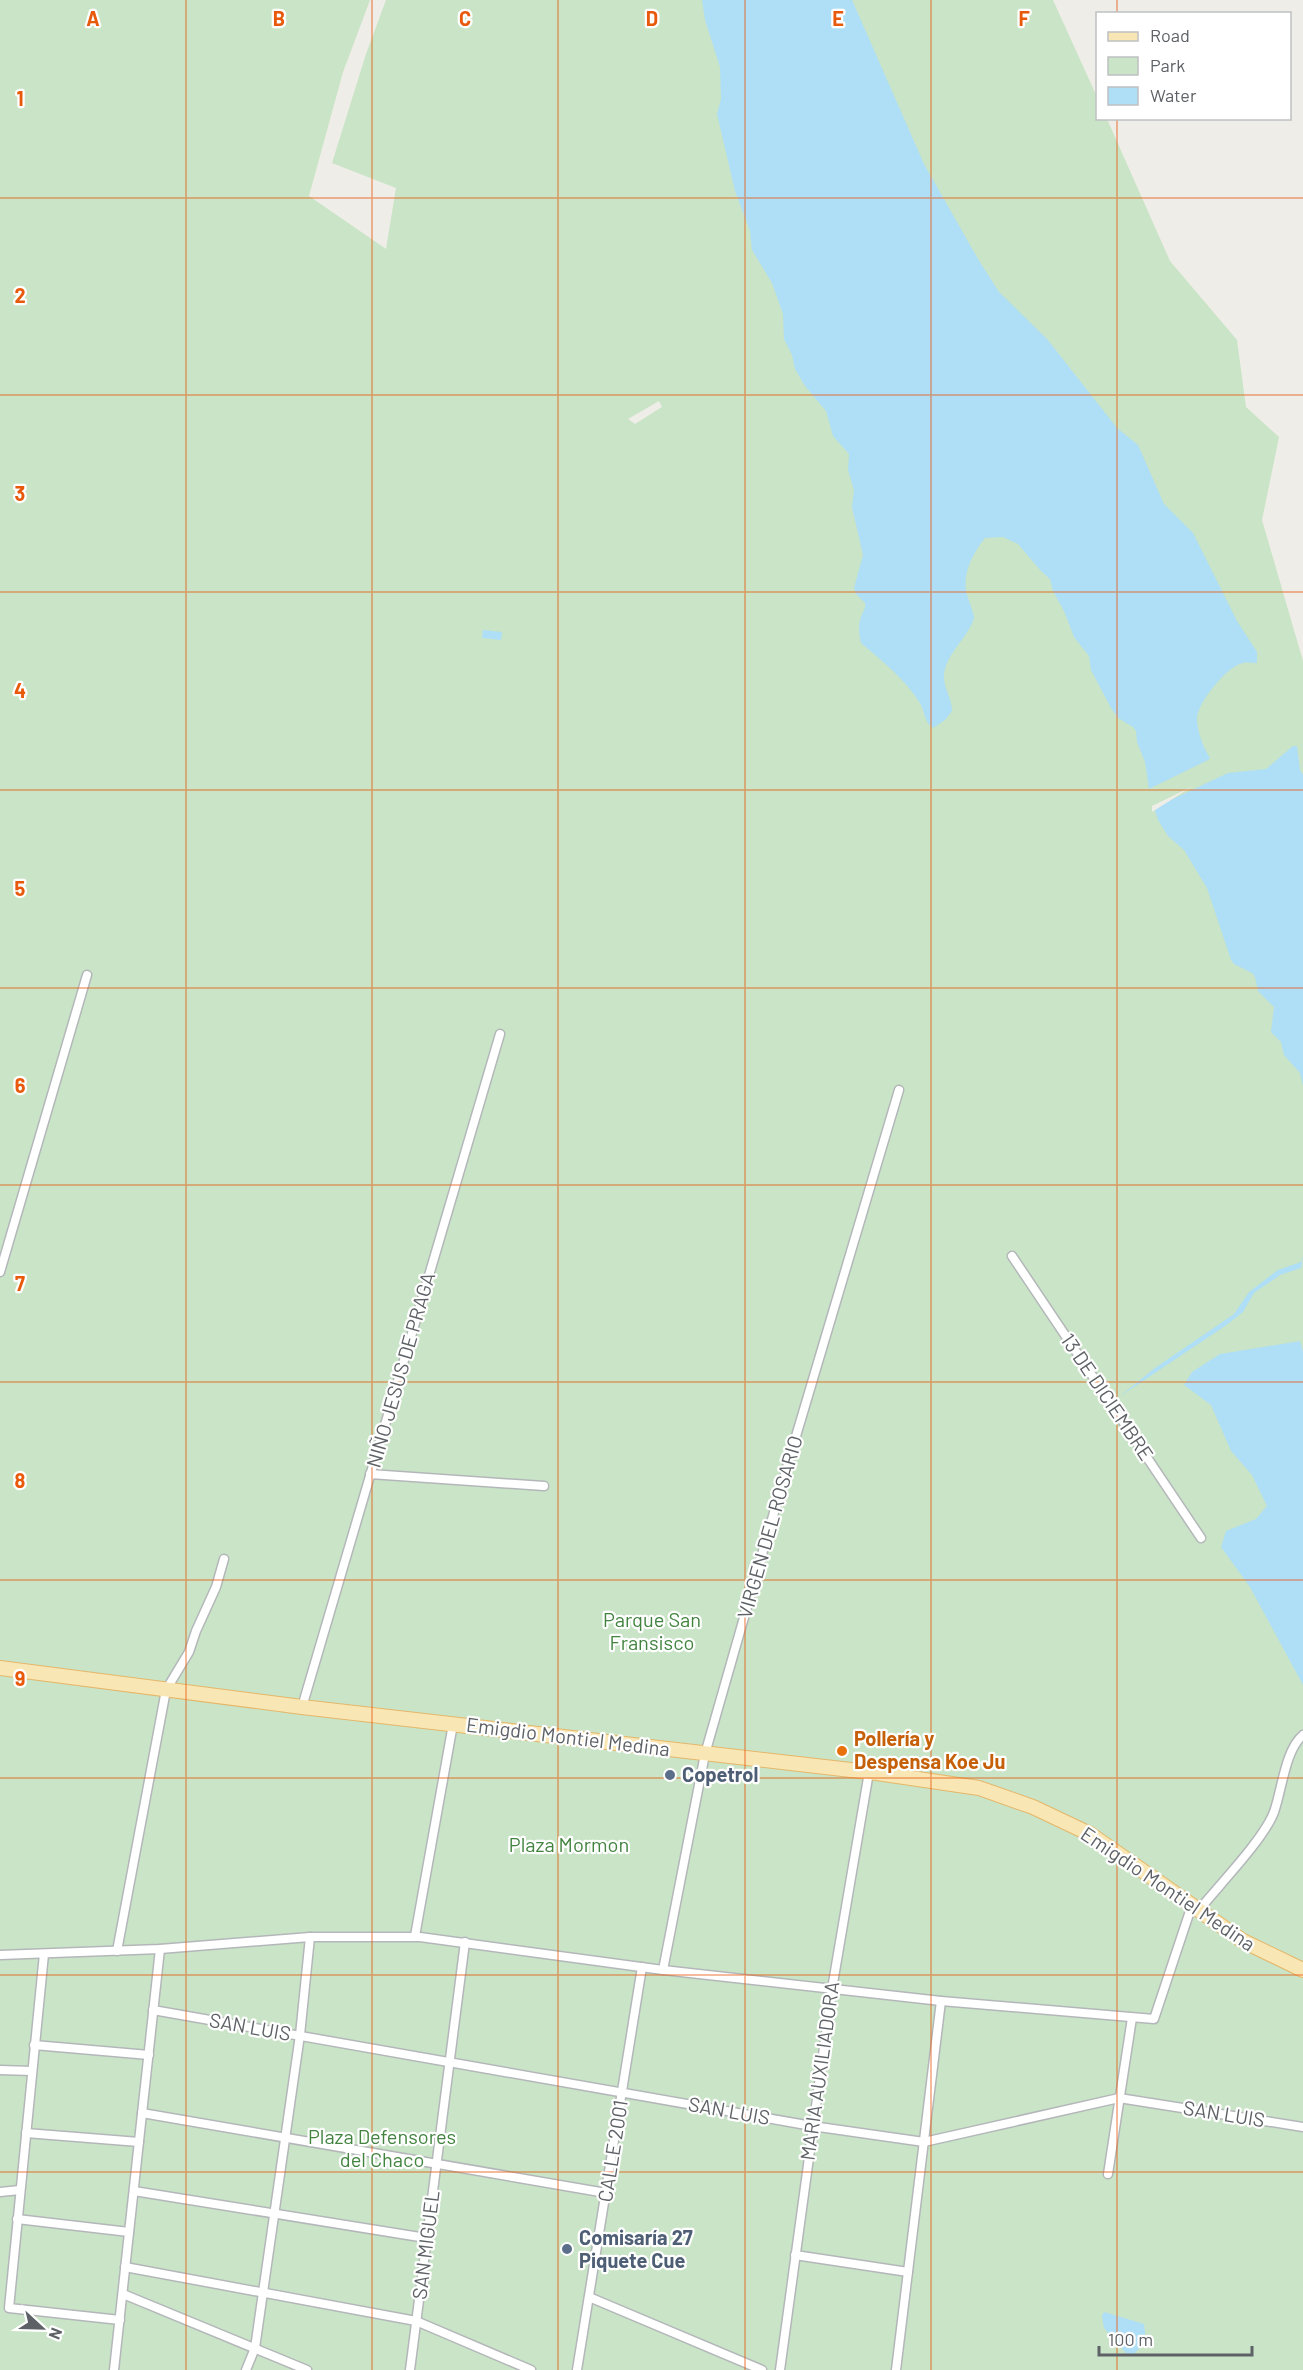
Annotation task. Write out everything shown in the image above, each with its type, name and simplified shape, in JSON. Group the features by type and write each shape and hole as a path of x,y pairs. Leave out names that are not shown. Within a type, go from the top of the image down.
{"main road":[{"name":"Emigdio Montiel Medina","path":"0,1668 302,1707 869,1772 973,1787 1033,1807 1090,1834 1256,1948 1303,1970"}],"street":[{"path":"0,1272 87,975"},
{"name":"NIÑO JESUS DE PRAGA","path":"302,1707 500,1034"},
{"name":"VIRGEN DEL ROSARIO","path":"663,1970 705,1754 899,1090"},
{"name":"13 DE DICIEMBRE","path":"1012,1256 1201,1538"},
{"path":"370,1474 544,1486"},
{"path":"117,1951 166,1690 189,1652 224,1559"},
{"path":"415,1936 453,1724"},
{"path":"0,1955 117,1951 310,1937 415,1936 663,1970 832,1989 1132,2021 1154,2019 1195,1907 1264,1830 1274,1813 1293,1749 1303,1735"},
{"name":"MARIA AUXILIADORA","path":"780,2370 832,1989 869,1772"},
{"path":"246,2370 255,2348 300,2036 310,1937"},
{"name":"SAN MIGUEL","path":"410,2370 465,1942"},
{"path":"114,2370 160,1948"},
{"path":"44,1954 9,2308 120,2320"},
{"name":"CALLE 2001","path":"577,2370 642,1967"},
{"path":"896,2370 941,2001"},
{"name":"SAN LUIS","path":"153,2010 812,2126 924,2142 1119,2098 1303,2127"},
{"path":"1108,2174 1132,2021"},
{"path":"34,2045 149,2055"},
{"path":"0,2070 32,2072"},
{"path":"142,2113 606,2193"},
{"path":"26,2133 139,2142"},
{"path":"0,2192 20,2190"},
{"path":"134,2191 426,2238"},
{"path":"17,2219 129,2232"},
{"path":"795,2255 908,2272"},
{"path":"125,2267 416,2321 531,2370"},
{"path":"123,2294 307,2370"},
{"path":"589,2297 762,2370"}],"green space":[{"name":"Parque San Fransisco","path":"0,0 370,0 343,72 309,196 386,249 396,188 332,163 366,54 386,0 1053,0 1096,95 1096,120 1107,120 1170,261 1237,340 1246,407 1279,437 1262,520 1303,661 1303,2370 0,2370","holes":["659,401 662,407 635,424 628,419"]}],"water":[{"path":"702,0 852,0 924,164 978,259 999,292 1047,339 1117,428 1138,445 1164,504 1193,533 1237,621 1257,652 1257,663 1243,663 1229,671 1202,703 1197,718 1198,728 1210,758 1208,760 1149,789 1145,762 1137,742 1136,731 1118,718 1111,708 1091,670 1089,656 1074,637 1053,591 1050,579 1018,544 1003,537 985,538 973,556 968,570 965,584 974,618 946,666 944,679 952,711 945,720 933,728 930,726 920,703 907,686 861,643 859,624 865,603 856,594 854,588 863,555 852,507 854,490 848,470 849,454 833,436 826,411 805,386 795,369 792,355 784,339 783,314 772,283 752,250 750,231 735,191 717,114 721,99 720,67 705,20"},
{"path":"483,630 502,632 501,640 482,638"},
{"path":"1293,746 1297,746 1300,770 1303,775 1303,1086 1300,1073 1284,1055 1281,1042 1271,1032 1274,1007 1258,991 1252,973 1234,964 1231,960 1207,888 1184,850 1168,836 1154,808 1228,773 1266,769"},
{"path":"1303,1255 1301,1268 1280,1275 1254,1293 1243,1312 1225,1326 1119,1397 1155,1368 1234,1314 1249,1292 1278,1270 1301,1262"},
{"path":"1300,1341 1303,1352 1303,1685 1250,1587 1221,1547 1226,1531 1256,1519 1267,1506 1252,1475 1231,1451 1211,1405 1184,1385 1192,1372 1220,1354"},
{"path":"1104,2312 1144,2324 1146,2341 1134,2354 1126,2353 1104,2328 1102,2316"}],"pier":[{"path":"1193,786 1152,812 1152,806"}],"place":[{"name":"Pollería y Despensa Koe Ju","path":"842,1751"},
{"name":"Copetrol","path":"670,1775"},
{"name":"Comisaría 27 Piquete Cue","path":"567,2249"}],"park label":[{"name":"Plaza Mormon","path":"569,1845"},
{"name":"Plaza Defensores del Chaco","path":"382,2148"}]}
